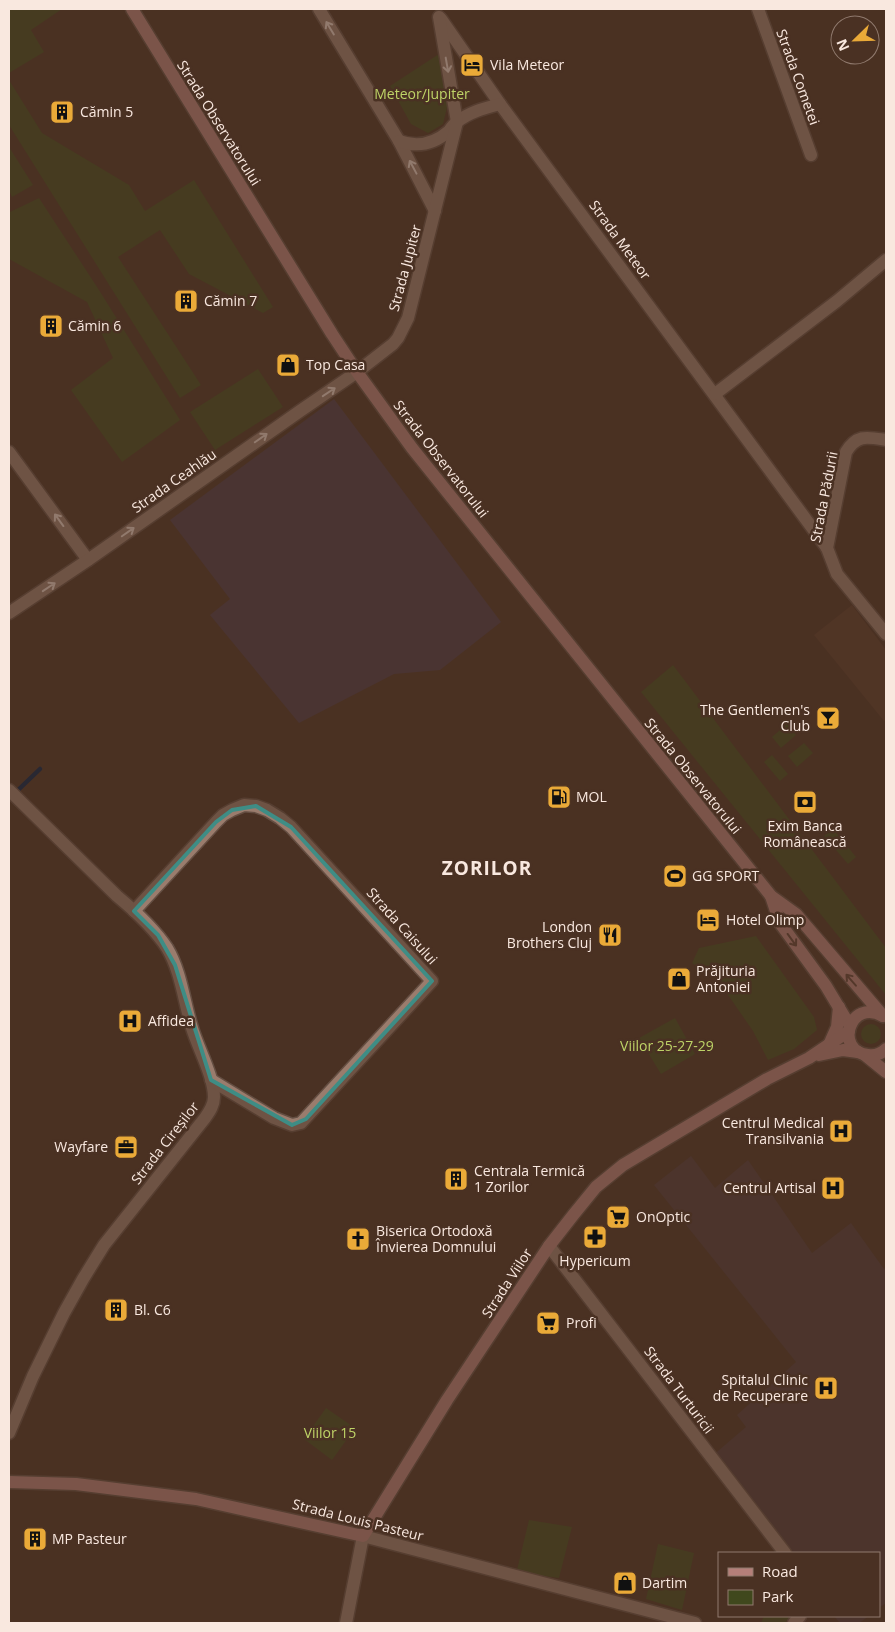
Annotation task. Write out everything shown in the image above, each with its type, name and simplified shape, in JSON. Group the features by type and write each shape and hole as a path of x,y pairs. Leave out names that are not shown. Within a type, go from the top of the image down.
{"main road":[{"name":"Strada Observatorului","path":"132,9 309,298 357,372 412,448 684,790 771,896 796,914 885,1018"},
{"name":"Strada Observatorului","path":"771,896 780,923 839,1006 849,1028 851,1045 862,1053"},
{"path":"828,1045 837,1027 839,1006"},
{"name":"Strada Viilor","path":"363,1536 447,1400 549,1246 596,1187 623,1165 767,1079 809,1058 849,1028 858,1015 878,1013 885,1018"},
{"name":"Strada Viilor","path":"809,1058 843,1050 871,1056 886,1049"},
{"path":"862,1053 886,1072"},
{"name":"Strada Louis Pasteur","path":"9,1482 76,1484 196,1499 363,1536"}],"street":[{"name":"Strada Jupiter","path":"319,9 399,141 435,211"},
{"name":"Strada Cometei","path":"758,9 811,154"},
{"name":"Strada Jupiter","path":"357,372 393,344 408,318 457,122 437,13"},
{"name":"Strada Meteor","path":"437,13 500,104 827,548"},
{"path":"399,141 414,145 428,144 442,136 457,122 479,110 500,104"},
{"path":"714,394 836,301 886,260"},
{"name":"Strada Ceahlău","path":"9,613 357,372"},
{"name":"Strada Pădurii","path":"886,440 859,439 846,452 827,548 837,574 886,634"},
{"path":"9,452 88,560"},
{"name":"Strada Cireșilor","path":"9,790 134,911 158,936 168,950 175,965 193,1029 211,1080 214,1096 212,1106 205,1118 104,1245 83,1279 33,1376 9,1433"},
{"name":"Strada Caisului","path":"134,911 223,815 244,805 256,806 267,810 291,827 432,981 301,1123 292,1125 274,1118 211,1080"},
{"name":"Strada Turturicii","path":"549,1246 784,1552"},
{"name":"Strada Viilor","path":"346,1623 363,1536"},
{"name":"Strada Louis Pasteur","path":"363,1536 695,1623"}],"highlighted area":[{"path":"256,806 291,827 432,981 306,1119 292,1125 211,1080 175,965 158,935 134,911 216,822 232,810"}],"shaded area":[{"path":"334,399 501,622 440,670 394,674 299,723 210,615 230,599 170,520"},
{"path":"852,605 886,650 886,719 884,721 814,635"},
{"name":"Spitalul Clinic de Recuperare","path":"691,1156 715,1188 748,1160 812,1253 851,1223 884,1269 886,1267 886,1603 880,1607 880,1552 784,1552 711,1457 746,1427 737,1415 796,1362 654,1185"},
{"path":"835,1617 868,1617 859,1623 840,1623"}],"green space":[{"path":"9,9 62,9 31,30 44,52 9,73"},
{"name":"Meteor/Jupiter","path":"442,52 448,103 443,124 428,133 411,124 390,86"},
{"path":"9,80 42,133 129,185 145,211 194,180 273,307 263,313 189,274 160,230 118,257 201,385 180,398 9,125"},
{"path":"9,147 33,185 12,197 9,190"},
{"path":"39,198 180,420 122,462 71,390 113,358 87,302 9,259 10,212"},
{"path":"258,369 283,407 215,450 190,412"},
{"path":"673,665 886,948 886,995 641,692"},
{"path":"787,724 796,735 781,748 772,737"},
{"path":"804,743 813,753 797,767 788,756"},
{"path":"772,755 788,774 780,781 764,762"},
{"path":"833,829 856,857 848,864 824,836"},
{"path":"756,936 814,1017 817,1030 794,1049 768,1060 753,1031 719,982 692,963 699,948"},
{"name":"Viilor 25-27-29","path":"675,1018 695,1054 661,1074 639,1038"},
{"path":"871,1024 878,1027 881,1034 878,1041 871,1044 864,1041 861,1034 864,1027"},
{"name":"Viilor 15","path":"326,1408 355,1428 332,1460 304,1439"},
{"path":"529,1520 572,1527 559,1578 535,1575 517,1570"},
{"path":"658,1544 694,1553 682,1610 646,1599"},
{"path":"764,1617 789,1618 785,1623 761,1623"}],"waterway":[{"path":"16,792 40,769"}],"place":[{"name":"Vila Meteor","path":"472,65"},
{"name":"Cămin 5","path":"62,112"},
{"name":"Cămin 7","path":"186,301"},
{"name":"Cămin 6","path":"51,326"},
{"name":"Top Casa","path":"288,365"},
{"name":"The Gentlemen's Club","path":"828,718"},
{"name":"MOL","path":"559,797"},
{"name":"Exim Banca Românească","path":"805,802"},
{"name":"GG SPORT","path":"675,876"},
{"name":"Hotel Olimp","path":"708,920"},
{"name":"London Brothers Cluj","path":"610,935"},
{"name":"Prăjituria Antoniei","path":"679,979"},
{"name":"Affidea","path":"130,1021"},
{"name":"Centrul Medical Transilvania","path":"841,1131"},
{"name":"Wayfare","path":"126,1147"},
{"name":"Centrala Termică 1 Zorilor","path":"456,1179"},
{"name":"Centrul Artisal","path":"833,1188"},
{"name":"OnOptic","path":"618,1217"},
{"name":"Hypericum","path":"595,1237"},
{"name":"Biserica Ortodoxă Învierea Domnului","path":"358,1239"},
{"name":"Bl. C6","path":"116,1310"},
{"name":"Profi","path":"548,1323"},
{"name":"Spitalul Clinic de Recuperare","path":"826,1388"},
{"name":"MP Pasteur","path":"35,1539"},
{"name":"Dartim","path":"625,1583"}],"district":[{"name":"ZORILOR","path":"487,868"}]}
